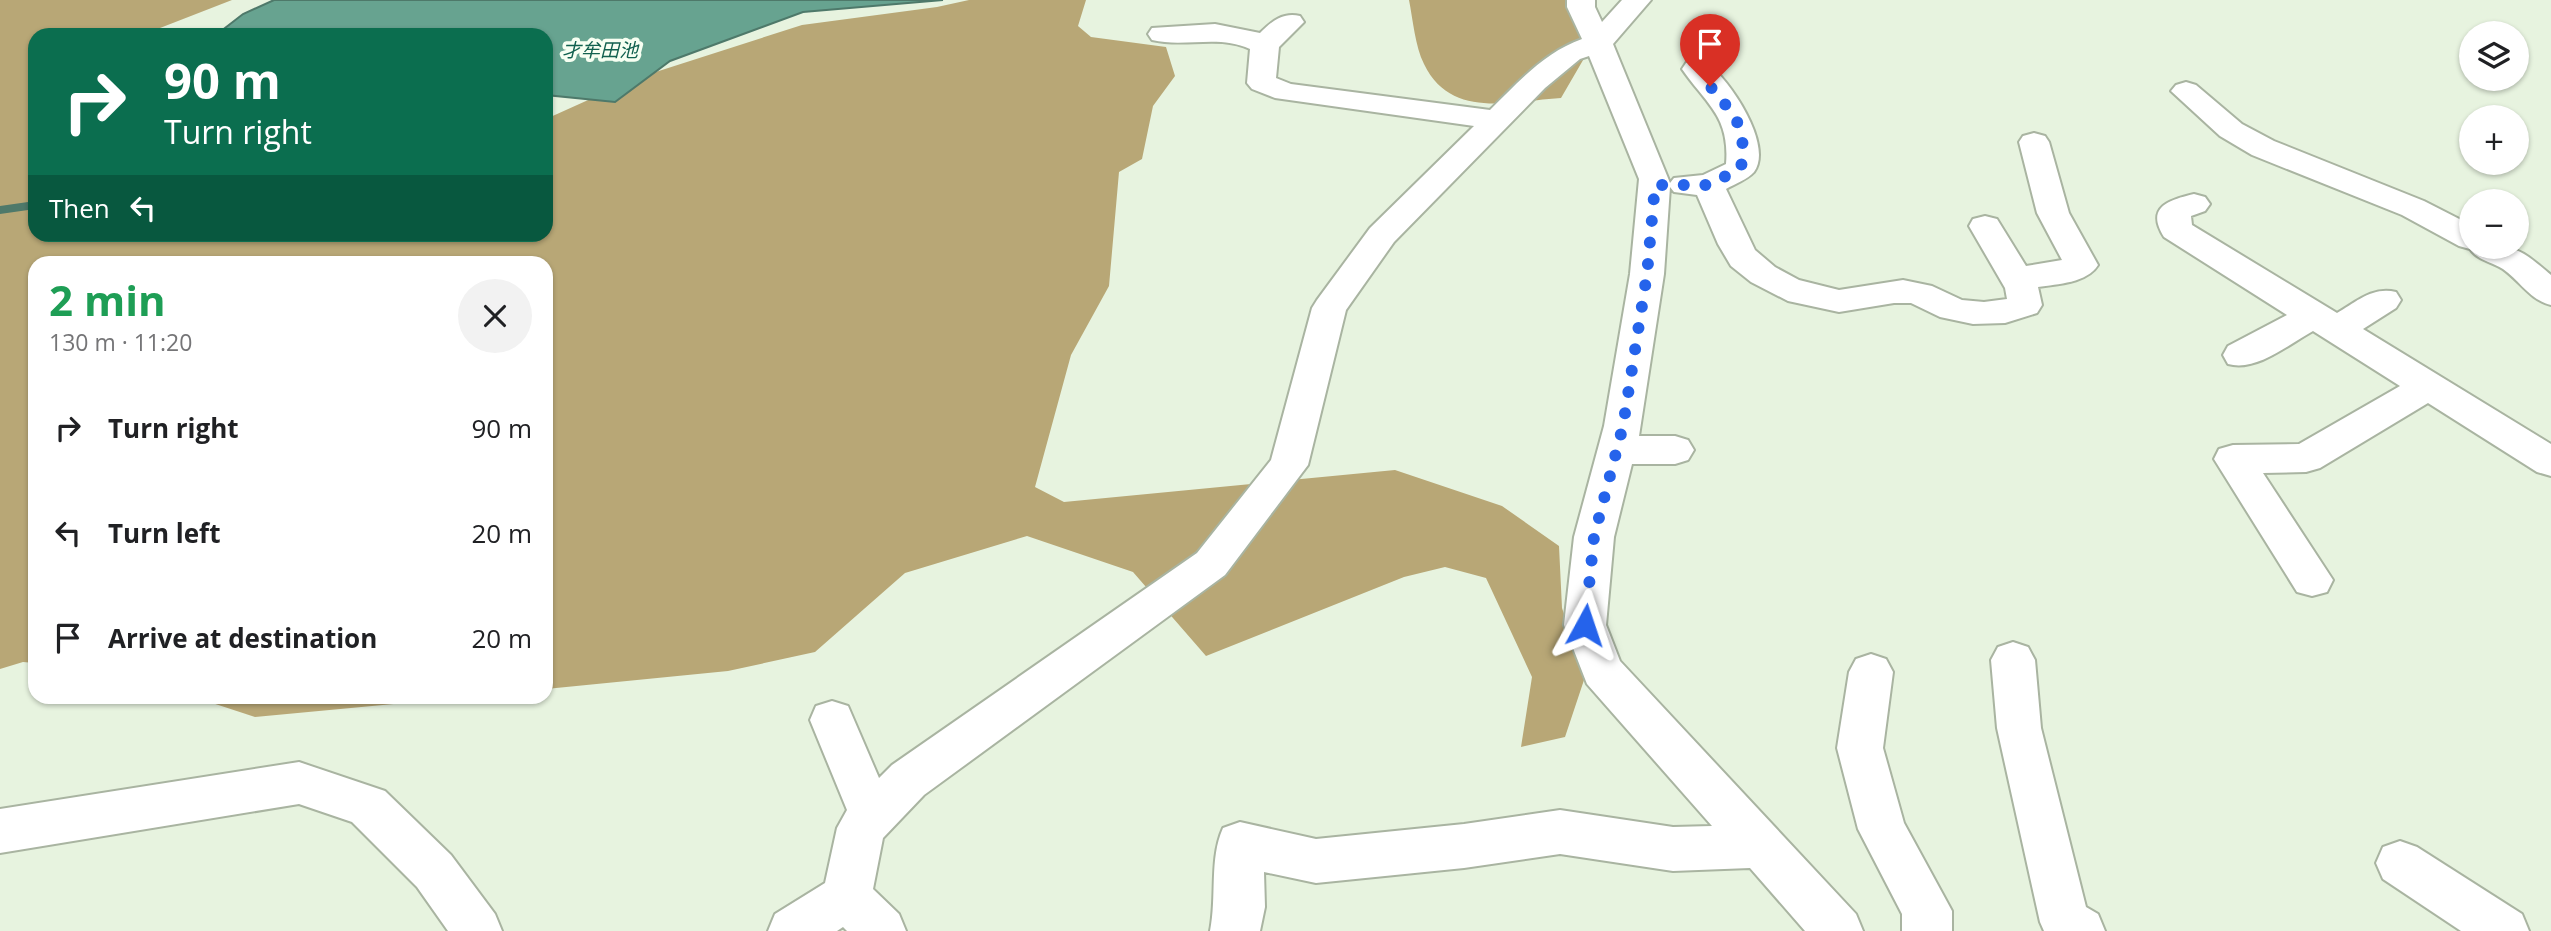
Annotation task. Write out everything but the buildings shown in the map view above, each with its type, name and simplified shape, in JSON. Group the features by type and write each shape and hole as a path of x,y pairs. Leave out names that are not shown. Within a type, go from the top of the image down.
{"street":[{"path":"1581,0 1581,7 1655,180 1647,274 1617,450 1594,537 1585,625 1602,671 1838,931"},
{"path":"793,931 846,897 861,828 908,779 1211,564 1289,465 1329,308 1382,235 1497,120 1570,53 1598,43 1636,0"},
{"path":"1290,22 1269,37 1265,45 1260,58 1262,83 1285,92 1497,120"},
{"path":"1162,34 1244,34 1265,45"},
{"path":"1655,185 1709,185 1741,168 1744,145 1738,120 1696,69"},
{"path":"2186,91 2231,130 2263,148 2413,208 2459,233"},
{"path":"2016,278 2060,273 2081,265 2053,213 2034,142"},
{"path":"1709,185 1742,257 1766,276 1804,294 1841,301 1889,291 1915,292 1944,306 1971,313 2006,313 2025,305 2022,288 1985,226"},
{"path":"2194,204 2174,211 2176,230 2551,462"},
{"path":"2509,259 2551,294"},
{"path":"2241,355 2384,300"},
{"path":"2312,580 2233,459 2306,458 2428,386"},
{"path":"1617,450 1675,450"},
{"path":"2013,660 2019,727 2066,922 2080,931"},
{"path":"1871,672 1860,748 1882,829 1927,911 1927,931"},
{"path":"832,720 873,817"},
{"path":"0,831 299,783 368,806 434,871 477,931"},
{"path":"1235,931 1240,907 1240,844 1317,861 1464,846 1560,832 1673,849 1761,846"},
{"path":"2400,863 2504,931"},
{"path":"846,897 881,931"}],"shaded area":[{"path":"0,0 232,0 160,28 28,28 28,242 553,242 553,116 637,78 802,25 937,7 969,0 1086,0 1078,26 1091,37 1166,47 1175,76 1153,106 1142,159 1119,172 1109,286 1071,355 1035,487 1064,502 1395,470 1502,506 1559,546 1562,608 1585,677 1565,737 1521,747 1532,677 1486,578 1445,567 1404,577 1206,656 1133,572 1027,536 905,573 815,652 728,671 553,688 553,256 28,256 28,662 0,669"},
{"path":"1409,0 1596,0 1586,55 1561,98 1484,103 1466,100 1450,93 1436,82 1418,49"},
{"path":"215,704 393,704 255,717"}],"water":[{"name":"才牟田池","path":"274,0 943,0 803,12 670,61 615,102 553,96 553,28 225,28 243,14"}],"waterway":[{"path":"0,210 28,206"}],"route":[{"path":"1585,625 1594,537 1623,426 1647,274 1655,185 1709,185 1741,168 1744,145 1738,120 1710,86"}]}
